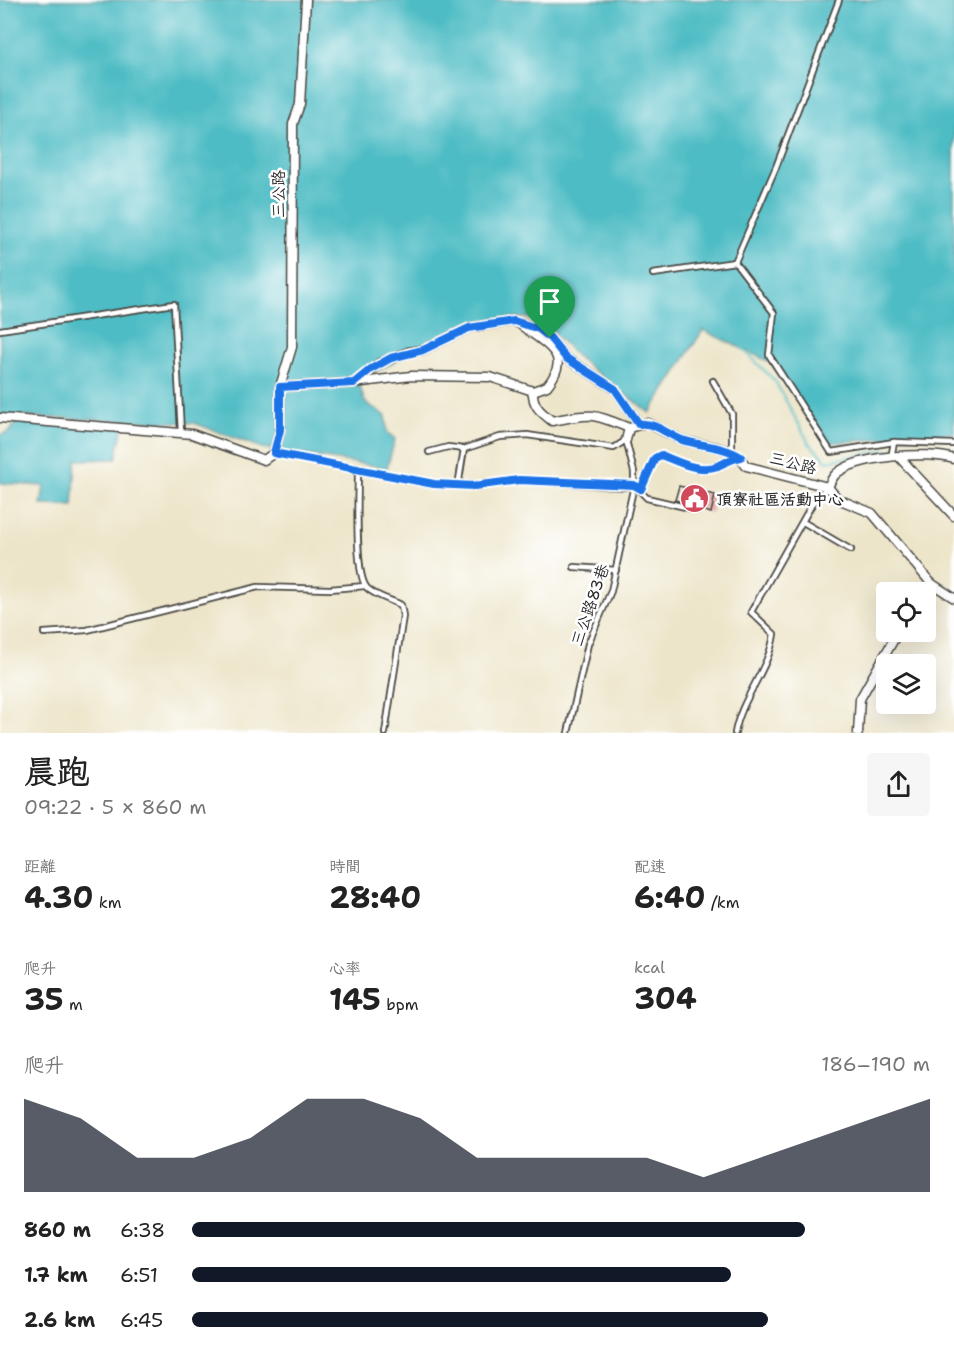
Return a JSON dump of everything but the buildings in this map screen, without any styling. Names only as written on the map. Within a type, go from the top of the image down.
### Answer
[{"type":"street","name":"三公路","points":[[274,453],[280,430],[280,387],[292,347],[293,124],[300,104],[306,0]]},
{"type":"street","points":[[280,387],[354,383],[402,376],[489,377],[533,391],[550,383],[559,358],[551,347],[521,323],[514,321],[469,328],[423,350],[391,358],[371,369],[354,383]]},
{"type":"street","points":[[514,321],[539,329],[550,338],[566,358],[615,389],[639,424],[629,428],[609,418],[580,414],[552,421],[538,410],[532,399],[533,391]]},
{"type":"street","points":[[0,418],[181,432],[208,438],[264,460],[274,453]]},
{"type":"street","name":"三公路","points":[[639,424],[647,423],[681,440],[732,452],[741,457],[746,466],[828,487],[838,499],[872,513],[930,582]]},
{"type":"street","points":[[626,440],[629,428]]},
{"type":"street","points":[[828,487],[836,474],[854,464],[932,454],[954,459]]},
{"type":"street","points":[[896,458],[954,516]]},
{"type":"street","name":"三公路","points":[[936,586],[954,598]]},
{"type":"street","points":[[858,733],[860,699],[892,642]]},
{"type":"lane","points":[[735,262],[776,167],[839,0]]},
{"type":"lane","points":[[652,274],[735,262]]},
{"type":"lane","points":[[735,262],[774,313],[769,355],[831,452],[894,442],[954,444]]},
{"type":"lane","points":[[0,330],[174,304],[181,432]]},
{"type":"lane","points":[[713,381],[732,414],[732,452]]},
{"type":"lane","points":[[429,452],[448,447],[464,449],[500,437],[527,435],[614,448],[626,440]]},
{"type":"lane","name":"三公路83巷","points":[[568,733],[588,644],[611,591],[634,485],[634,472],[626,440]]},
{"type":"lane","points":[[894,442],[896,458]]},
{"type":"lane","points":[[458,486],[464,449]]},
{"type":"lane","points":[[274,453],[358,471],[458,486],[519,480],[634,485],[641,489],[647,498],[698,510]]},
{"type":"lane","points":[[641,489],[655,458],[661,455],[698,469],[717,466],[728,459],[741,457]]},
{"type":"lane","points":[[358,471],[358,539],[365,586]]},
{"type":"lane","points":[[735,733],[739,715],[757,681],[774,634],[751,612],[815,499],[828,487]]},
{"type":"lane","points":[[803,522],[851,550]]},
{"type":"lane","points":[[574,567],[616,570]]},
{"type":"lane","points":[[44,633],[87,630],[258,587],[330,589],[365,586],[401,605],[403,616],[385,733]]},
{"type":"water","points":[[0,0],[954,0],[954,433],[830,443],[770,362],[703,330],[650,413],[583,362],[542,323],[518,318],[495,320],[446,336],[358,381],[365,402],[386,416],[387,432],[395,439],[387,468],[262,448],[194,423],[0,416]]},
{"type":"water","points":[[18,421],[123,426],[116,459],[76,460],[73,506],[41,505],[44,486],[0,483],[0,435],[9,432]]},
{"type":"waterway","points":[[741,347],[775,381],[809,443],[827,461],[885,450],[954,450]]},
{"type":"place","name":"頂寮社區活動中心","points":[[695,499]]},
{"type":"route","points":[[514,321],[539,329],[550,338],[566,358],[576,366],[615,389],[639,424],[647,423],[681,440],[732,452],[741,457],[728,459],[717,466],[698,469],[661,455],[655,458],[641,489],[634,485],[623,487],[519,480],[474,486],[434,484],[274,453],[280,430],[280,387],[354,383],[380,363],[408,352],[423,350],[469,328],[483,324],[514,321]]}]
